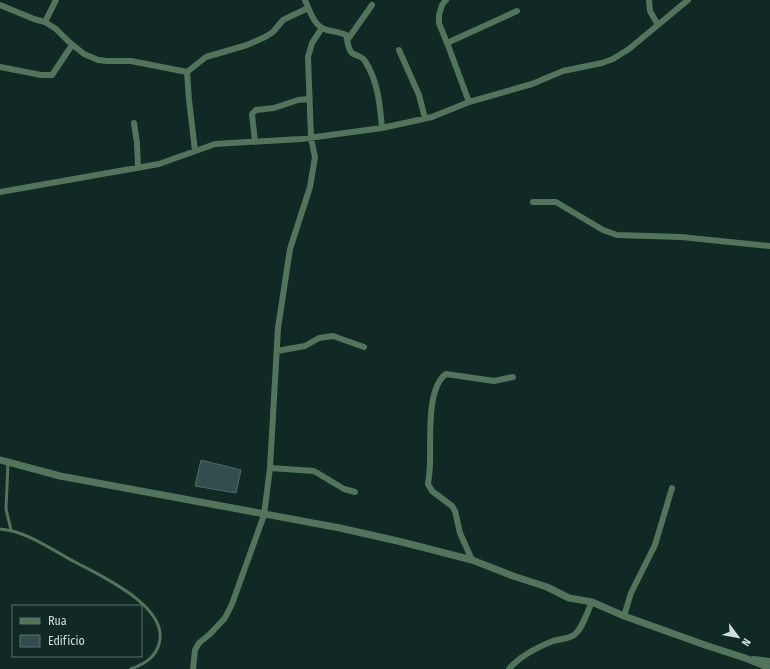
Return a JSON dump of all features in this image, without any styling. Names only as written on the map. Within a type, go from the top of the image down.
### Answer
[{"type":"street","points":[[45,22],[56,0]]},
{"type":"street","points":[[305,0],[315,21],[322,28],[346,35],[348,39],[348,48],[351,52],[364,59],[372,72],[379,97],[382,128]]},
{"type":"street","points":[[446,0],[442,5],[438,23],[469,102]]},
{"type":"street","points":[[649,0],[650,11],[658,25]]},
{"type":"street","points":[[0,192],[159,164],[215,144],[311,138],[382,128],[425,118],[469,102],[532,84],[563,71],[602,63],[630,49],[688,0]]},
{"type":"street","points":[[0,5],[45,22],[56,29],[72,45],[84,54],[98,60],[107,62],[131,61],[187,72],[206,57],[265,37],[273,32],[283,20],[308,8]]},
{"type":"street","points":[[348,39],[372,5]]},
{"type":"street","points":[[447,43],[517,11]]},
{"type":"street","points":[[193,669],[195,650],[199,643],[225,618],[232,604],[264,515],[270,468],[278,328],[290,249],[310,186],[315,157],[311,138],[308,56],[312,42],[322,28]]},
{"type":"street","points":[[0,67],[41,75],[52,75],[72,45]]},
{"type":"street","points":[[399,50],[419,95],[425,118]]},
{"type":"street","points":[[187,72],[195,151]]},
{"type":"street","points":[[254,142],[252,114],[256,110],[274,108],[298,100],[309,99]]},
{"type":"street","points":[[134,123],[137,143],[138,168]]},
{"type":"street","points":[[533,202],[556,202],[603,230],[617,235],[681,237],[770,246]]},
{"type":"street","points":[[277,351],[305,346],[319,338],[332,336],[364,347]]},
{"type":"street","points":[[472,560],[460,533],[455,511],[452,506],[432,491],[428,484],[430,412],[437,389],[446,374],[494,381],[514,377]]},
{"type":"street","points":[[0,460],[60,476],[340,528],[472,560],[547,588],[568,598],[592,602],[624,616],[770,668]]},
{"type":"street","points":[[270,468],[314,471],[344,489],[355,492]]},
{"type":"street","points":[[624,616],[631,593],[655,545],[672,488]]},
{"type":"street","points":[[509,669],[513,664],[533,651],[574,634],[579,628],[592,602]]},
{"type":"street","points":[[745,658],[770,661]]},
{"type":"lane","points":[[8,462],[6,509],[11,530]]},
{"type":"lane","points":[[0,529],[11,530],[45,546],[117,585],[144,604],[152,614],[160,632],[161,639],[154,655],[146,663],[131,669]]},
{"type":"building","points":[[201,460],[241,470],[236,493],[195,486]]}]
